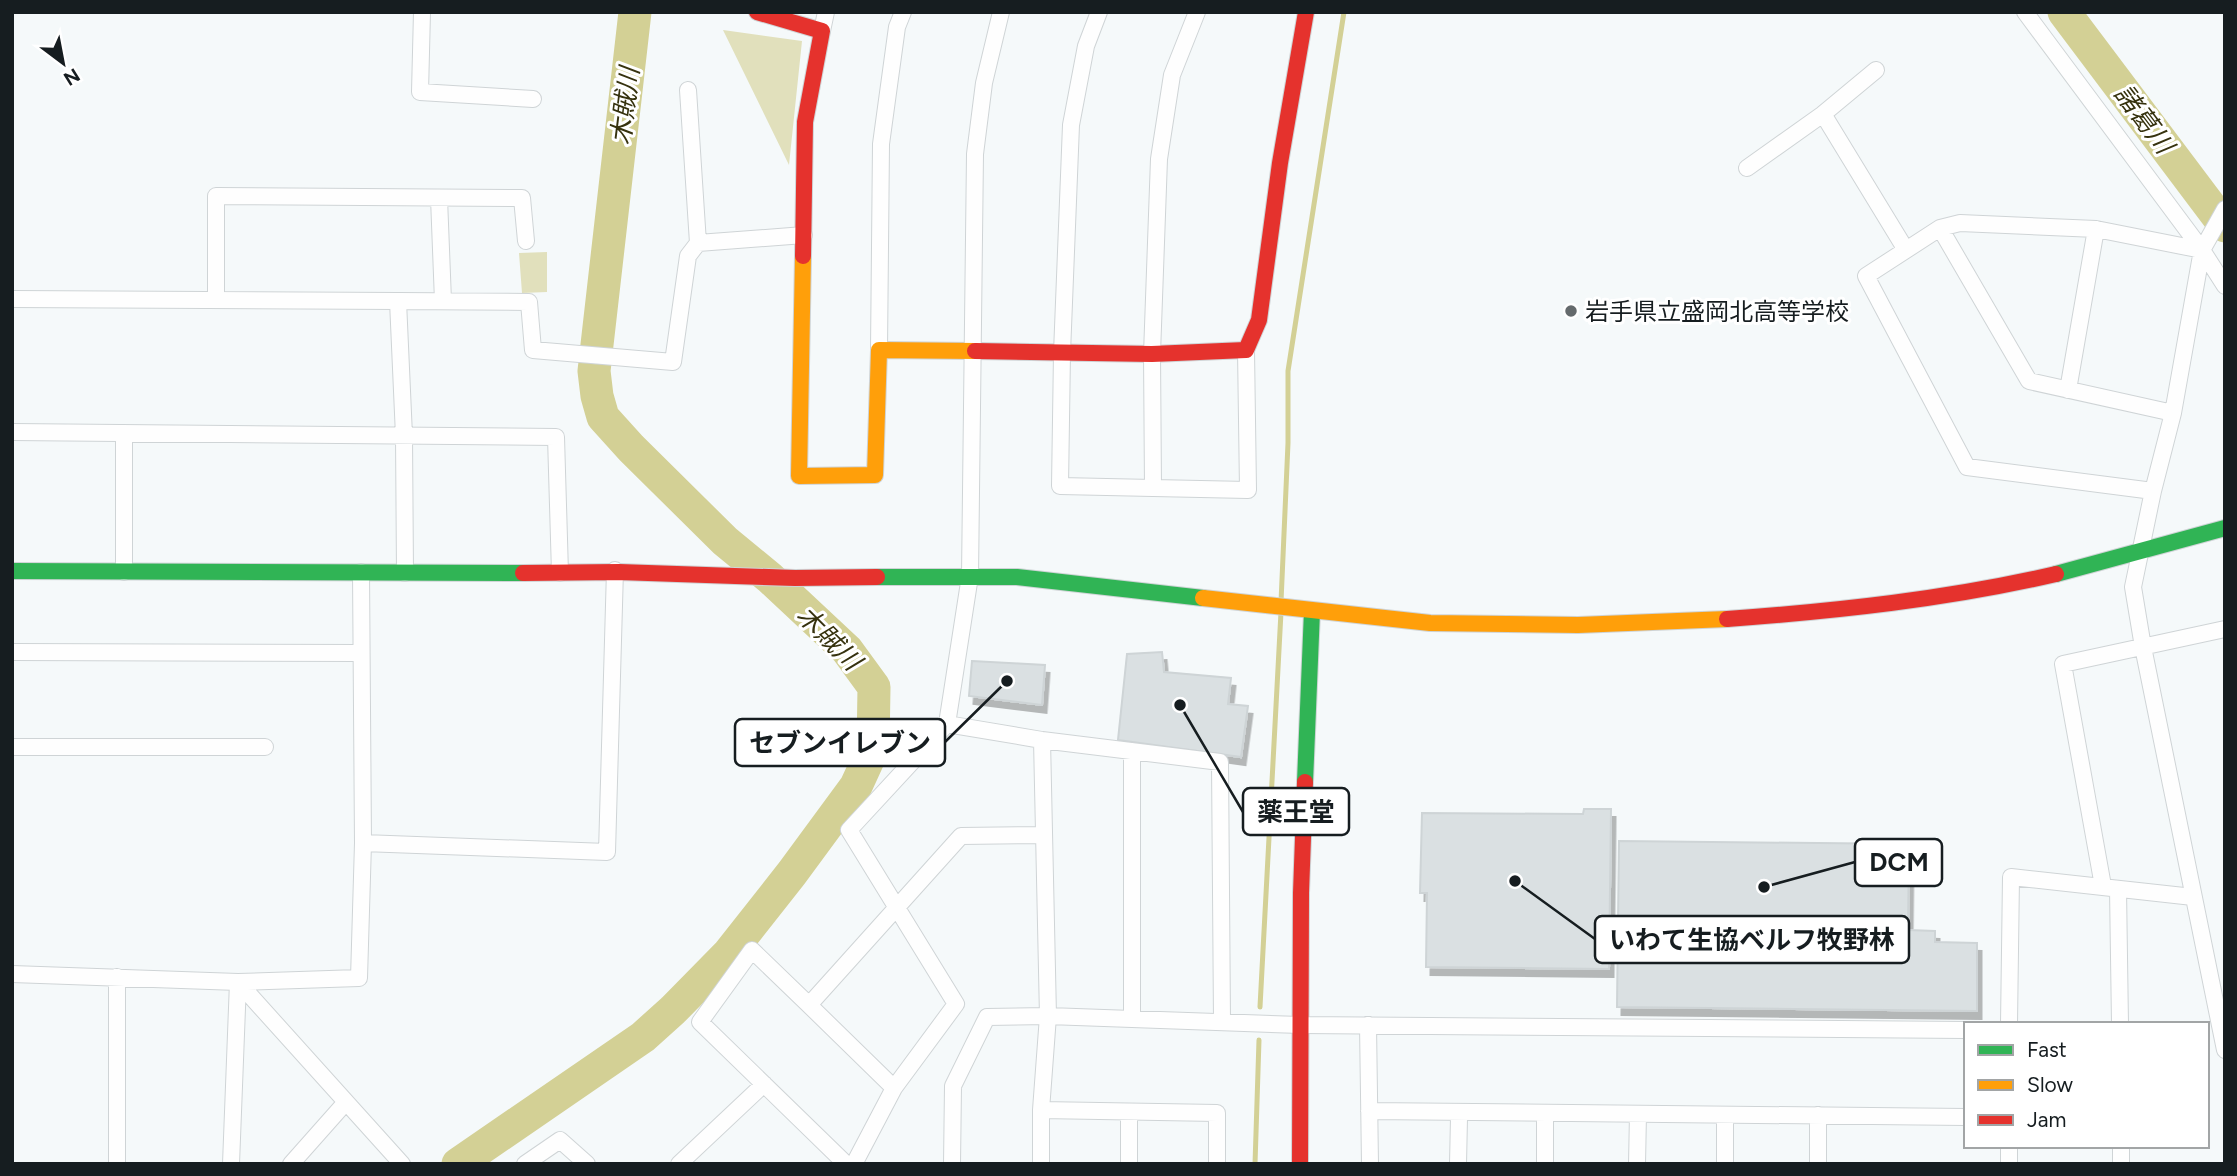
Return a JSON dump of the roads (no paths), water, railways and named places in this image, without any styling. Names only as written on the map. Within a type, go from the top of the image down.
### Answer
[{"type":"street","points":[[422,12],[420,92],[533,99]]},
{"type":"street","points":[[757,12],[822,31]]},
{"type":"street","points":[[826,12],[804,122],[799,476],[875,475],[881,144],[897,27],[903,12]]},
{"type":"street","points":[[854,1164],[894,1088],[956,1004],[849,830],[947,724],[970,576],[975,154],[984,83],[1001,12]]},
{"type":"street","points":[[1099,12],[1086,46],[1071,125],[1060,486],[1248,490],[1247,351],[1259,320],[1280,163],[1306,12]]},
{"type":"street","points":[[1153,488],[1152,354],[1159,159],[1172,75],[1197,12]]},
{"type":"street","points":[[2025,12],[2205,244],[2225,286]]},
{"type":"street","points":[[1747,168],[1824,114],[1876,70]]},
{"type":"street","points":[[12,299],[529,302],[533,350],[673,362],[688,256],[698,243],[688,90]]},
{"type":"street","points":[[1824,114],[1906,250]]},
{"type":"street","points":[[216,300],[216,196],[522,198],[526,241]]},
{"type":"street","points":[[439,198],[443,301]]},
{"type":"street","points":[[2225,209],[2205,244],[2173,413],[2133,587],[2225,1050]]},
{"type":"street","points":[[2153,492],[1967,467],[1866,275],[1940,228],[1960,223],[2095,229],[2205,244]]},
{"type":"street","points":[[1940,228],[2029,381],[2173,413]]},
{"type":"street","points":[[2068,390],[2095,229]]},
{"type":"street","points":[[698,243],[804,235]]},
{"type":"street","points":[[398,301],[404,436],[405,573]]},
{"type":"street","points":[[879,350],[1062,354],[1247,351]]},
{"type":"street","points":[[12,432],[556,438],[559,573]]},
{"type":"street","points":[[124,433],[124,572]]},
{"type":"street","points":[[12,571],[559,573],[615,570],[770,578],[970,576],[1046,579],[1438,624],[1623,624],[1840,611],[1990,588],[2140,553],[2225,528]]},
{"type":"street","points":[[363,843],[607,852],[615,570]]},
{"type":"street","points":[[12,974],[238,982],[359,978],[363,843],[361,572]]},
{"type":"street","points":[[1300,1164],[1303,816],[1312,611]]},
{"type":"street","points":[[2120,1022],[2111,888],[2063,664],[2225,629]]},
{"type":"street","points":[[12,652],[362,653]]},
{"type":"street","points":[[947,724],[1042,740],[1220,762],[1222,1022]]},
{"type":"street","points":[[1041,1164],[1041,1110],[1048,1016],[1042,740]]},
{"type":"street","points":[[12,747],[265,747]]},
{"type":"street","points":[[1132,751],[1132,1019]]},
{"type":"street","points":[[809,1005],[961,836],[1044,835]]},
{"type":"street","points":[[2009,1022],[2011,877],[2193,898]]},
{"type":"street","points":[[846,1164],[700,1022],[752,950],[894,1088]]},
{"type":"street","points":[[117,977],[117,1164]]},
{"type":"street","points":[[238,982],[402,1164]]},
{"type":"street","points":[[231,1164],[238,982]]},
{"type":"street","points":[[952,1164],[953,1086],[987,1017],[1048,1016],[1300,1025],[1964,1030]]},
{"type":"street","points":[[1368,1025],[1370,1164]]},
{"type":"street","points":[[679,1164],[764,1084]]},
{"type":"street","points":[[291,1164],[346,1102]]},
{"type":"street","points":[[1041,1110],[1217,1113],[1217,1164]]},
{"type":"street","points":[[1369,1111],[1964,1117]]},
{"type":"street","points":[[1129,1112],[1129,1164]]},
{"type":"street","points":[[1545,1113],[1545,1164]]},
{"type":"street","points":[[1637,1164],[1638,1114]]},
{"type":"street","points":[[1725,1115],[1725,1164]]},
{"type":"street","points":[[1818,1115],[1818,1164]]},
{"type":"street","points":[[1458,1164],[1459,1118]]},
{"type":"street","points":[[525,1164],[560,1140],[587,1164]]},
{"type":"waterway","name":"木賊川","points":[[458,1164],[643,1037],[673,1010],[729,953],[792,873],[856,786],[873,749],[874,687],[847,650],[770,578],[725,541],[603,417],[594,371],[635,12]]},
{"type":"waterway","points":[[1281,602],[1288,443],[1288,371],[1344,12]]},
{"type":"waterway","name":"諸葛川","points":[[2064,12],[2225,226]]},
{"type":"waterway","points":[[1260,1007],[1281,612]]},
{"type":"waterway","points":[[1255,1164],[1259,1040]]},
{"type":"place","name":"岩手県立盛岡北高等学校","points":[[1571,311]]},
{"type":"place","name":"セブンイレブン","points":[[1007,681]]},
{"type":"place","name":"薬王堂","points":[[1180,705]]},
{"type":"place","name":"いわて生協ベルフ牧野林","points":[[1515,881]]},
{"type":"place","name":"DCM","points":[[1764,887]]}]
